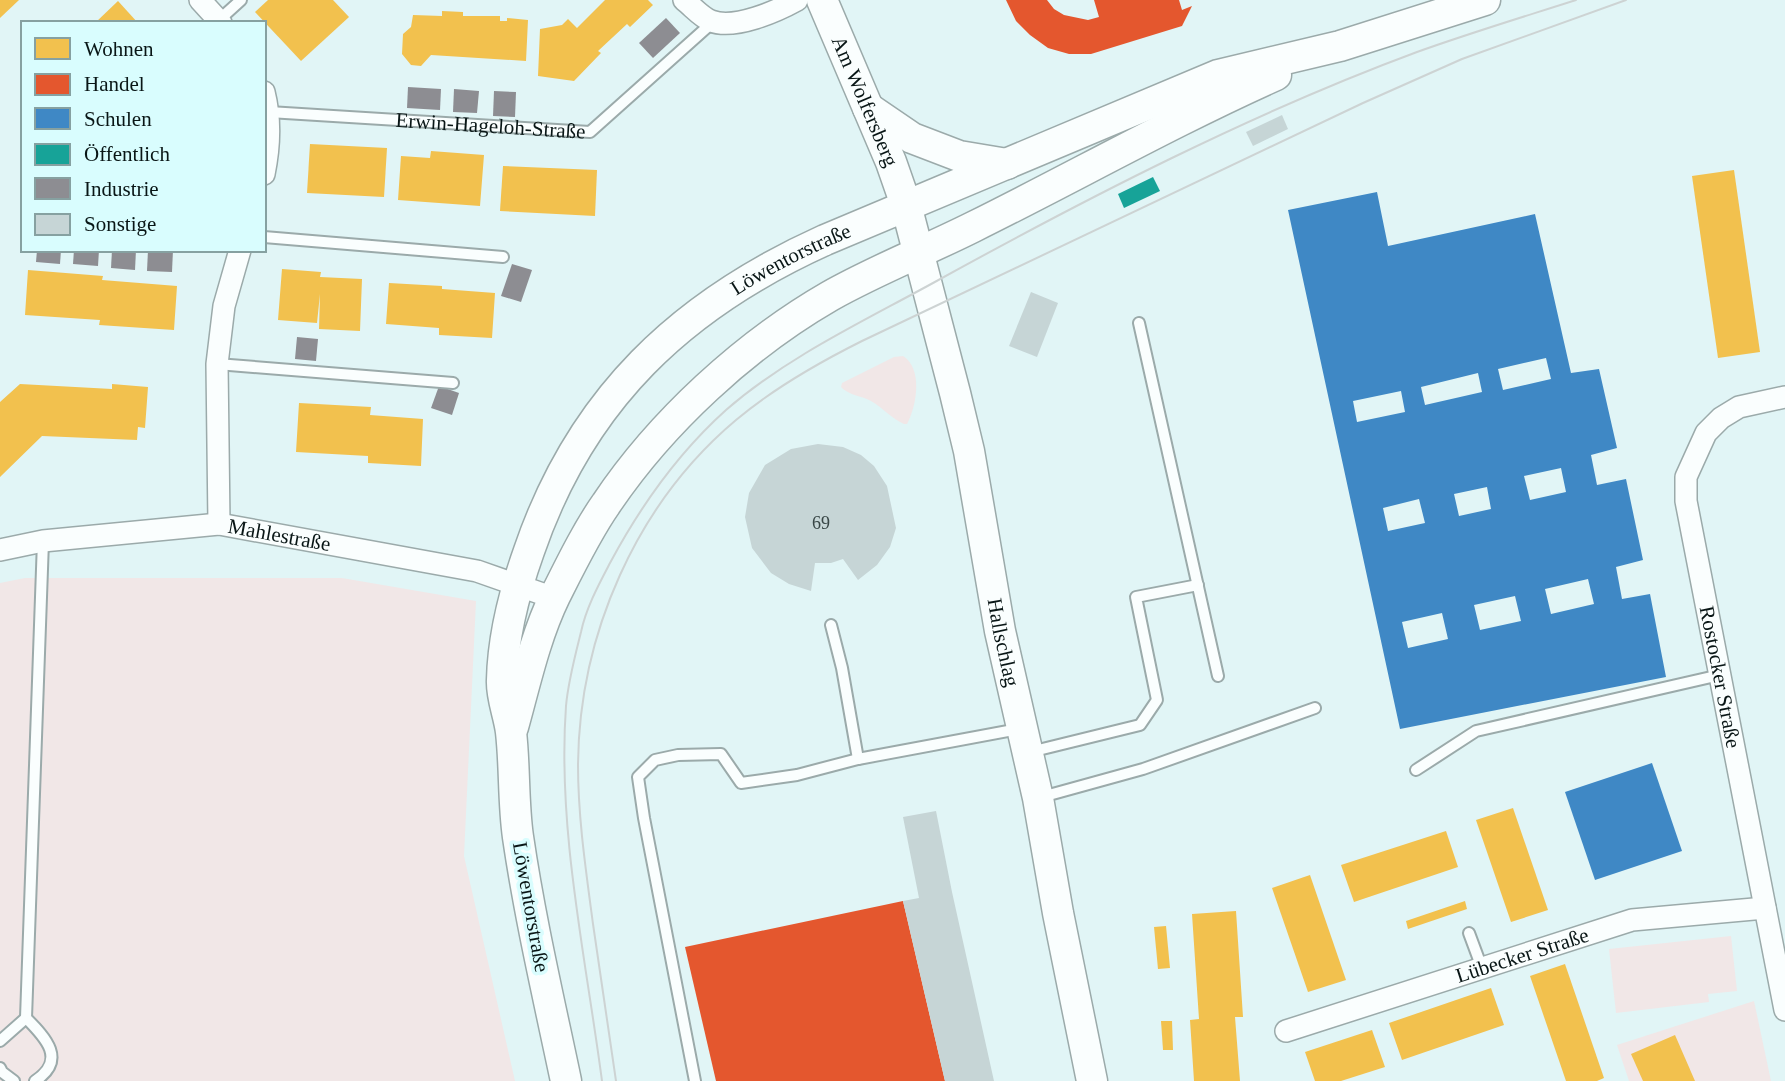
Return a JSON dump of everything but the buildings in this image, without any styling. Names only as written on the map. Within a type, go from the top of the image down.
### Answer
[{"type":"main road","name":"Am Wolfersberg","points":[[822,0],[891,162],[906,205]]},
{"type":"main road","name":"Löwentorstraße","points":[[566,1081],[527,894],[518,834],[511,732],[501,683],[506,637],[517,583],[540,518],[571,455],[620,387],[666,339],[716,299],[779,260],[1218,75],[1340,46],[1485,0]]},
{"type":"main road","name":"Löwentorstraße","points":[[511,732],[554,598],[606,504],[676,416],[756,345],[804,312],[876,271],[973,227],[1224,98],[1340,46]]},
{"type":"main road","points":[[868,108],[912,138],[958,156],[1007,164]]},
{"type":"main road","name":"Hallschlag","points":[[906,205],[969,451],[1000,631],[1038,798],[1092,1081]]},
{"type":"street","points":[[200,0],[219,21]]},
{"type":"street","points":[[684,0],[713,22],[752,18],[773,12],[797,0]]},
{"type":"street","name":"Erwin-Hageloh-Straße","points":[[266,164],[270,143],[267,102]]},
{"type":"street","points":[[219,524],[217,364],[224,306],[239,252]]},
{"type":"street","name":"Rostocker Straße","points":[[1785,397],[1739,407],[1721,418],[1706,433],[1686,477],[1686,501],[1785,1010]]},
{"type":"street","name":"Mahlestraße","points":[[0,550],[43,541],[219,524],[477,571],[554,598]]},
{"type":"street","name":"Lübecker Straße","points":[[1286,1031],[1632,920],[1765,908]]},
{"type":"lane","points":[[221,21],[241,0]]},
{"type":"lane","name":"Erwin-Hageloh-Straße","points":[[267,102],[590,132],[713,22]]},
{"type":"lane","points":[[266,237],[503,257]]},
{"type":"lane","points":[[1139,323],[1218,676]]},
{"type":"lane","points":[[217,364],[453,383]]},
{"type":"lane","points":[[0,1041],[26,1018],[43,541]]},
{"type":"lane","points":[[695,1081],[638,777],[655,760],[678,755],[721,754],[741,783],[797,775],[859,759],[1140,725],[1157,699],[1136,597],[1198,585]]},
{"type":"lane","points":[[831,625],[859,759]]},
{"type":"lane","points":[[1416,770],[1476,731],[1720,675]]},
{"type":"lane","points":[[1038,798],[1143,769],[1315,708]]},
{"type":"lane","points":[[1469,933],[1482,968]]},
{"type":"lane","points":[[26,1018],[42,1034],[51,1049],[51,1061],[46,1073],[35,1081]]},
{"type":"lane","points":[[0,1068],[14,1081]]},
{"type":"shaded area","points":[[903,356],[909,362],[916,378],[915,398],[907,424],[895,419],[871,401],[841,387],[842,383],[894,357]]},
{"type":"shaded area","points":[[25,578],[342,578],[476,601],[464,856],[515,1081],[0,1081],[0,583]]},
{"type":"shaded area","points":[[1731,936],[1737,991],[1708,994],[1709,1002],[1616,1013],[1609,949]]},
{"type":"shaded area","points":[[1754,1001],[1771,1081],[1629,1081],[1617,1045]]},
{"type":"tram line","points":[[602,1081],[569,847],[564,752],[567,697],[583,623],[597,588],[647,501],[692,444],[749,391],[800,357],[991,251],[1171,158],[1355,76],[1437,45],[1576,0]]},
{"type":"tram line","points":[[616,1081],[581,825],[578,785],[581,716],[589,668],[602,621],[620,575],[642,532],[669,491],[701,454],[736,420],[766,397],[813,367],[862,341],[1363,103],[1462,59],[1626,0]]}]
